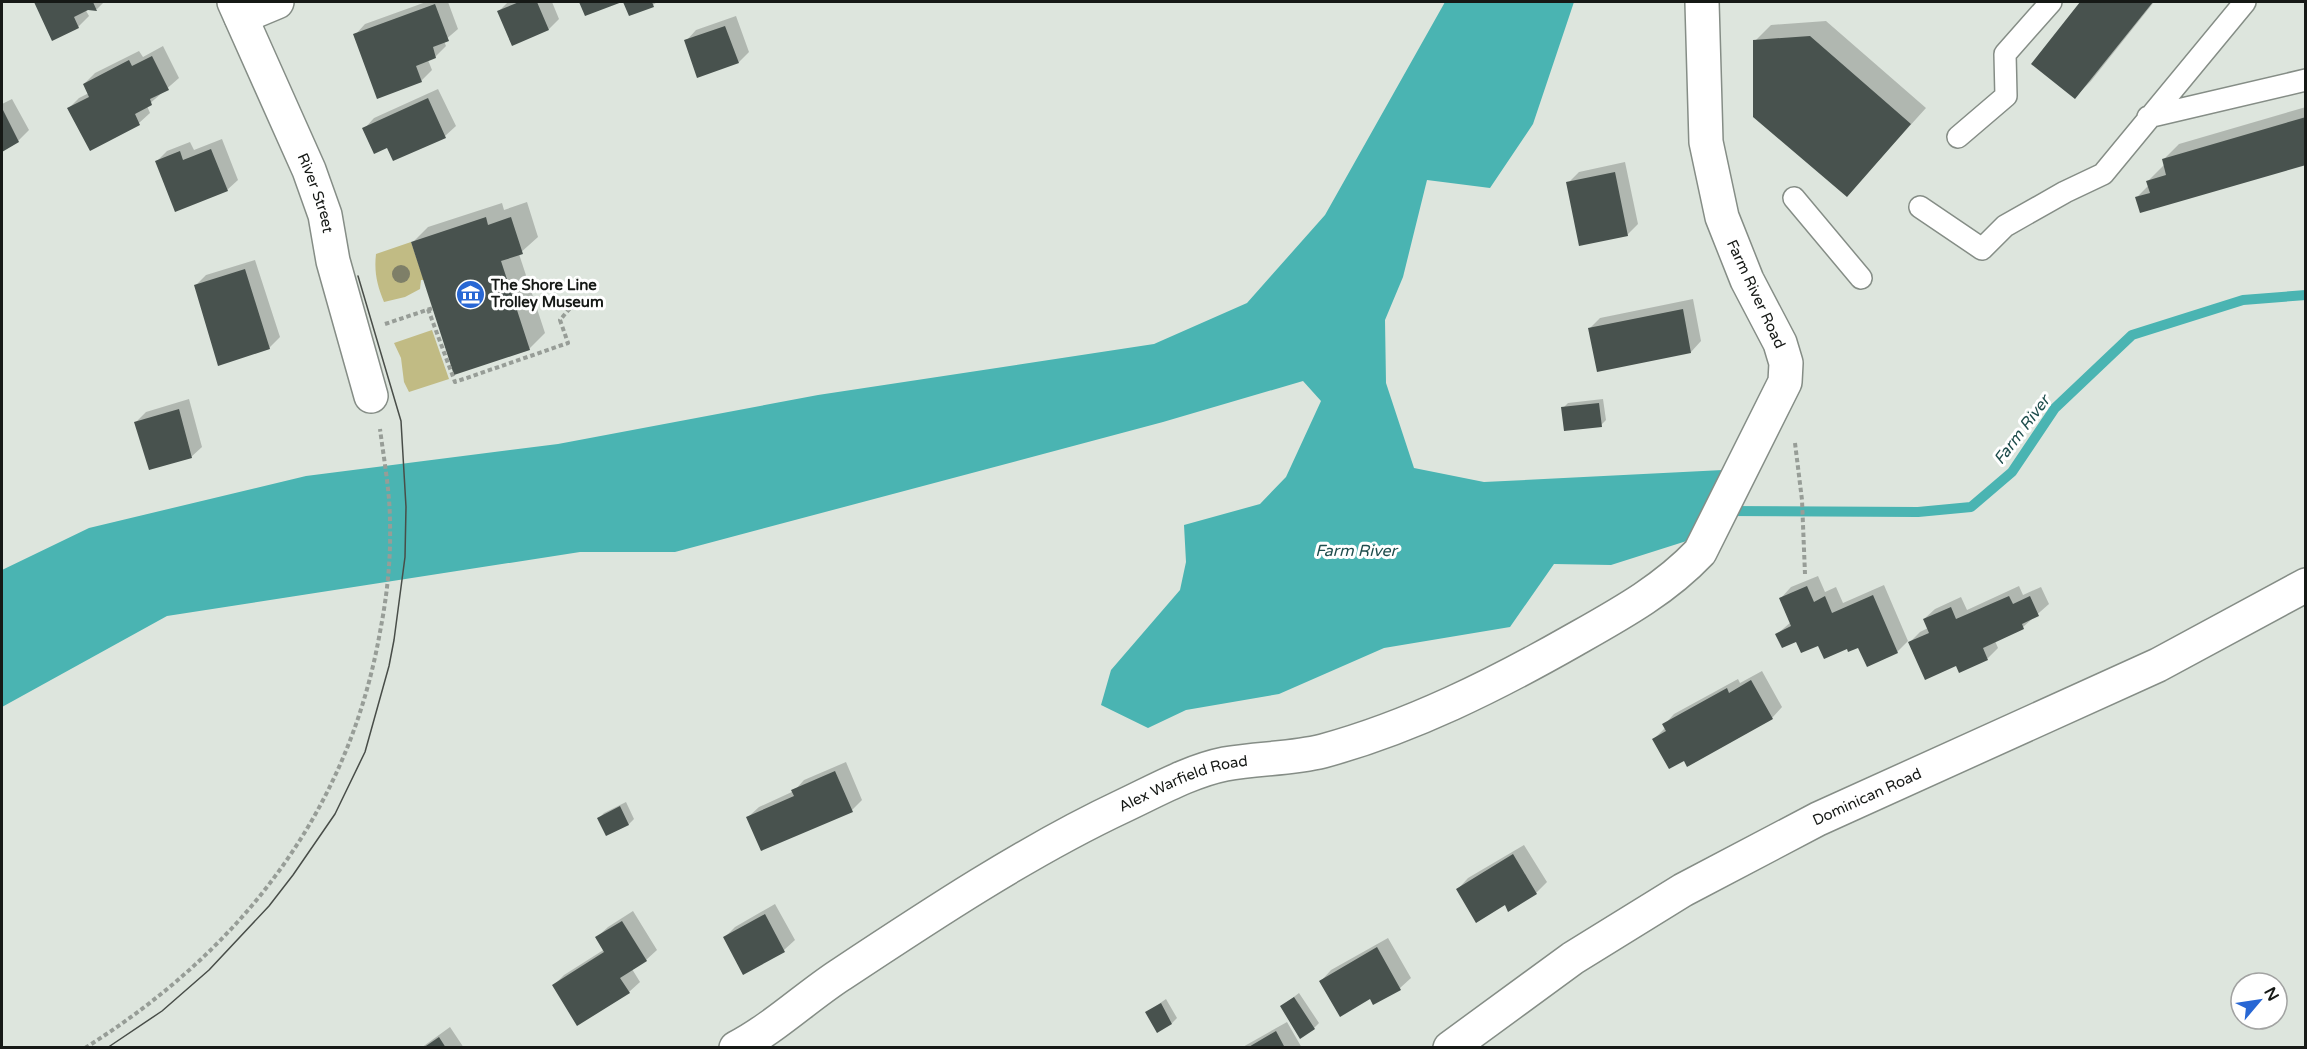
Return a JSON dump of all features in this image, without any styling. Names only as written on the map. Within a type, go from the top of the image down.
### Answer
[{"type":"street","points":[[238,9],[277,2]]},
{"type":"street","name":"Farm River Road","points":[[1661,588],[1700,552],[1785,382],[1786,363],[1780,343],[1747,280],[1722,217],[1706,142],[1702,2]]},
{"type":"street","name":"River Street","points":[[238,9],[309,170],[325,215],[333,261],[370,396]]},
{"type":"street","name":"Dominican Road","points":[[1450,1047],[1573,958],[1683,890],[1818,819],[2158,665],[2306,585]]},
{"type":"street","name":"Alex Warfield Road","points":[[736,1047],[784,1017],[837,977],[1024,858],[1120,807],[1184,778],[1221,765],[1322,751],[1427,714],[1554,651],[1661,588]]},
{"type":"lane","points":[[1958,137],[2006,96],[2005,54],[2050,2]]},
{"type":"lane","points":[[1920,207],[1982,249],[2005,226],[2065,192],[2103,174],[2245,2]]},
{"type":"lane","points":[[2148,117],[2306,81]]},
{"type":"lane","points":[[1794,198],[1861,278]]},
{"type":"path","points":[[378,327],[430,308],[456,382],[568,343],[560,320],[571,308]]},
{"type":"path","points":[[85,1047],[126,1021],[201,961],[240,921],[272,882],[325,798],[342,763],[363,708],[376,654],[387,591],[390,524],[381,436]]},
{"type":"path","points":[[1802,500],[1805,574]]},
{"type":"shaded area","points":[[411,242],[424,280],[421,280],[420,289],[405,297],[384,302],[375,267],[376,254]]},
{"type":"shaded area","points":[[432,330],[449,379],[409,392],[404,382],[401,358],[394,343]]},
{"type":"water","name":"Farm River","points":[[1445,2],[1574,2],[1533,124],[1490,188],[1427,180],[1403,277],[1385,320],[1386,383],[1414,468],[1484,482],[1723,470],[1696,538],[1611,565],[1554,564],[1510,627],[1384,648],[1279,694],[1186,710],[1148,728],[1101,705],[1111,670],[1180,590],[1186,562],[1184,525],[1260,504],[1286,477],[1321,401],[1303,381],[1163,422],[675,552],[580,552],[167,616],[2,707],[2,570],[89,528],[306,476],[558,444],[818,395],[1154,344],[1247,303],[1325,215]]},
{"type":"building","points":[[34,2],[93,2],[97,11],[88,10],[74,17],[79,28],[52,41]]},
{"type":"building","points":[[519,2],[537,2],[549,30],[512,46],[497,11]]},
{"type":"building","points":[[579,2],[622,2],[585,16]]},
{"type":"building","points":[[623,2],[652,2],[654,7],[629,16]]},
{"type":"building","points":[[2080,2],[2153,2],[2075,99],[2031,64]]},
{"type":"building","points":[[435,4],[449,41],[433,47],[436,58],[416,66],[422,82],[377,99],[353,34]]},
{"type":"building","points":[[725,26],[739,63],[697,78],[684,40]]},
{"type":"building","points":[[1810,36],[1911,124],[1847,197],[1753,117],[1753,40]]},
{"type":"building","points":[[152,56],[169,90],[150,99],[152,105],[135,114],[140,125],[90,151],[67,108],[89,97],[83,84],[129,60],[132,66]]},
{"type":"building","points":[[428,98],[446,138],[393,161],[387,148],[374,154],[362,128]]},
{"type":"building","points":[[2,108],[19,142],[2,152]]},
{"type":"building","points":[[2306,117],[2306,165],[2140,213],[2135,197],[2150,193],[2146,181],[2166,175],[2162,159]]},
{"type":"building","points":[[211,149],[228,191],[175,212],[155,161],[180,151],[183,160]]},
{"type":"building","points":[[1615,172],[1628,236],[1579,246],[1566,182]]},
{"type":"building","name":"The Shore Line Trolley Museum","points":[[486,217],[488,225],[511,217],[523,254],[501,261],[530,350],[454,375],[411,242]]},
{"type":"building","points":[[245,269],[270,349],[218,366],[194,285]]},
{"type":"building","points":[[1683,309],[1691,353],[1597,372],[1588,328]]},
{"type":"building","points":[[1599,403],[1602,427],[1564,431],[1561,407]]},
{"type":"building","points":[[179,409],[192,458],[149,470],[134,422]]},
{"type":"building","points":[[1807,586],[1814,602],[1825,596],[1832,613],[1873,595],[1898,653],[1867,667],[1858,648],[1848,652],[1847,649],[1824,659],[1818,646],[1801,653],[1796,642],[1782,648],[1775,634],[1791,626],[1779,598]]},
{"type":"building","points":[[2009,596],[2013,604],[2030,596],[2039,616],[2022,624],[2024,629],[1983,648],[1988,660],[1959,673],[1956,666],[1925,680],[1908,642],[1929,633],[1923,619],[1951,607],[1956,619]]},
{"type":"building","points":[[1751,680],[1773,719],[1687,767],[1684,761],[1669,769],[1652,739],[1666,731],[1662,724],[1727,688],[1729,693]]},
{"type":"building","points":[[835,771],[853,812],[761,851],[746,817],[794,796],[791,790]]},
{"type":"building","points":[[620,806],[629,825],[606,836],[597,818]]},
{"type":"building","points":[[1513,854],[1537,894],[1508,912],[1505,905],[1476,923],[1456,889]]},
{"type":"building","points":[[765,914],[785,952],[743,975],[723,937]]},
{"type":"building","points":[[622,921],[647,961],[620,978],[630,993],[577,1026],[552,985],[604,952],[595,937]]},
{"type":"building","points":[[1377,947],[1401,990],[1373,1005],[1370,999],[1340,1017],[1319,981]]},
{"type":"building","points":[[1294,997],[1315,1029],[1300,1039],[1280,1006]]},
{"type":"building","points":[[1161,1003],[1172,1024],[1157,1033],[1145,1012]]},
{"type":"building","points":[[1276,1031],[1285,1048],[1247,1048]]},
{"type":"building","points":[[439,1037],[446,1048],[423,1048]]},
{"type":"waterway","name":"Farm River","points":[[1725,511],[1918,512],[1971,507],[2012,472],[2055,408],[2132,335],[2243,300],[2306,295]]},
{"type":"tram line","points":[[107,1048],[162,1011],[209,970],[269,906],[335,814],[365,752],[394,640],[405,557],[406,507],[401,421],[358,276]]},
{"type":"place","name":"The Shore Line Trolley Museum","points":[[470,294]]}]
